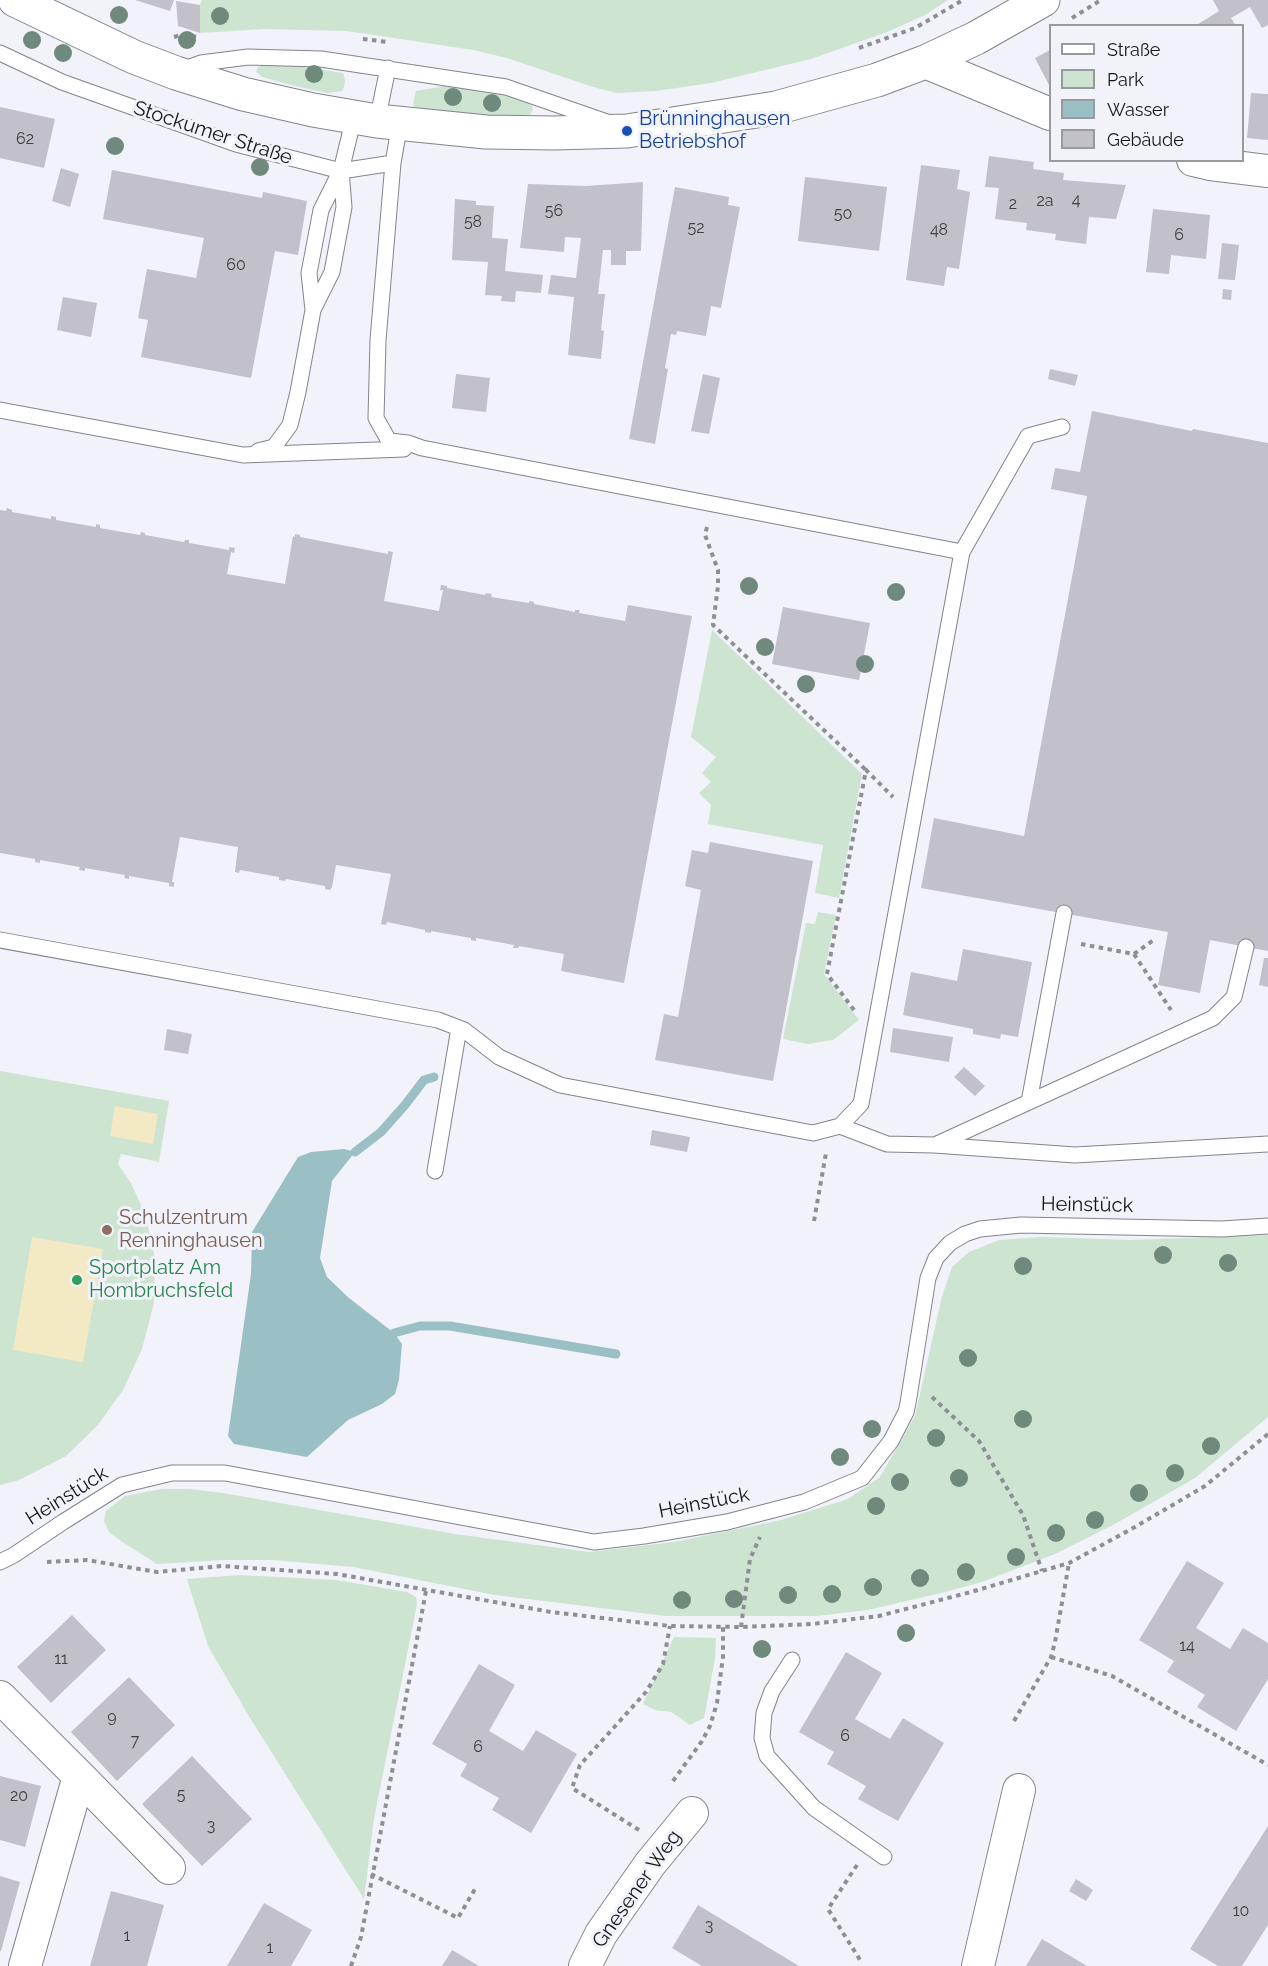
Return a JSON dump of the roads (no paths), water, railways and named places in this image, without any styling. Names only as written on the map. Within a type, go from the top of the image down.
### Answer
[{"type":"main road","points":[[15,0],[134,57],[243,94],[377,120],[486,132],[554,134],[652,128],[776,108],[877,80],[925,62],[976,38],[1054,11]]},
{"type":"street","points":[[925,62],[1049,114]]},
{"type":"street","points":[[1207,162],[1268,171]]},
{"type":"street","points":[[0,1697],[169,1868]]},
{"type":"street","points":[[25,1966],[78,1776]]},
{"type":"street","points":[[978,1966],[1019,1790]]},
{"type":"street","name":"Gnesener Weg","points":[[585,1966],[601,1934],[664,1847],[692,1813]]},
{"type":"lane","name":"Stockumer Straße","points":[[0,53],[62,82],[236,144],[341,171],[393,163]]},
{"type":"lane","points":[[176,72],[201,63],[248,57],[321,59],[506,87],[563,105],[602,121],[652,128]]},
{"type":"lane","points":[[313,310],[309,273],[321,210],[341,171],[377,120],[388,68]]},
{"type":"lane","points":[[377,120],[393,163],[378,340],[376,418],[389,441],[962,552]]},
{"type":"lane","points":[[243,455],[274,447],[290,425],[313,310],[332,272],[344,207],[341,171]]},
{"type":"lane","points":[[0,410],[243,455],[422,448]]},
{"type":"lane","points":[[0,940],[438,1020],[459,1028],[499,1057],[560,1085],[813,1133],[835,1127],[861,1104],[962,552],[1028,436],[1062,427]]},
{"type":"lane","points":[[1029,1102],[1064,913]]},
{"type":"lane","points":[[934,1145],[1213,1018],[1234,997],[1246,947]]},
{"type":"lane","points":[[435,1171],[459,1028]]},
{"type":"lane","points":[[835,1127],[887,1144],[1075,1155],[1268,1144]]},
{"type":"lane","name":"Heinstück","points":[[0,1562],[122,1485],[172,1473],[225,1473],[594,1542],[727,1521],[804,1502],[862,1478],[891,1441],[906,1412],[928,1278],[936,1258],[950,1243],[965,1234],[980,1229],[1022,1225],[1222,1229],[1268,1226]]},
{"type":"lane","points":[[792,1660],[772,1692],[764,1713],[762,1738],[767,1756],[814,1808],[884,1857]]},
{"type":"water","points":[[344,1149],[355,1152],[332,1181],[320,1258],[327,1277],[349,1298],[394,1333],[402,1344],[399,1380],[395,1394],[382,1404],[348,1420],[307,1457],[234,1444],[228,1436],[251,1274],[252,1232],[298,1157],[311,1152]]},
{"type":"waterway","points":[[355,1152],[381,1132],[424,1080],[434,1077]]},
{"type":"waterway","points":[[394,1333],[420,1326],[450,1326],[616,1354]]},
{"type":"place","name":"Brünninghausen Betriebshof","points":[[627,131]]},
{"type":"place","name":"Schulzentrum Renninghausen","points":[[107,1230]]},
{"type":"place","name":"Sportplatz Am Hombruchsfeld","points":[[77,1280]]}]
